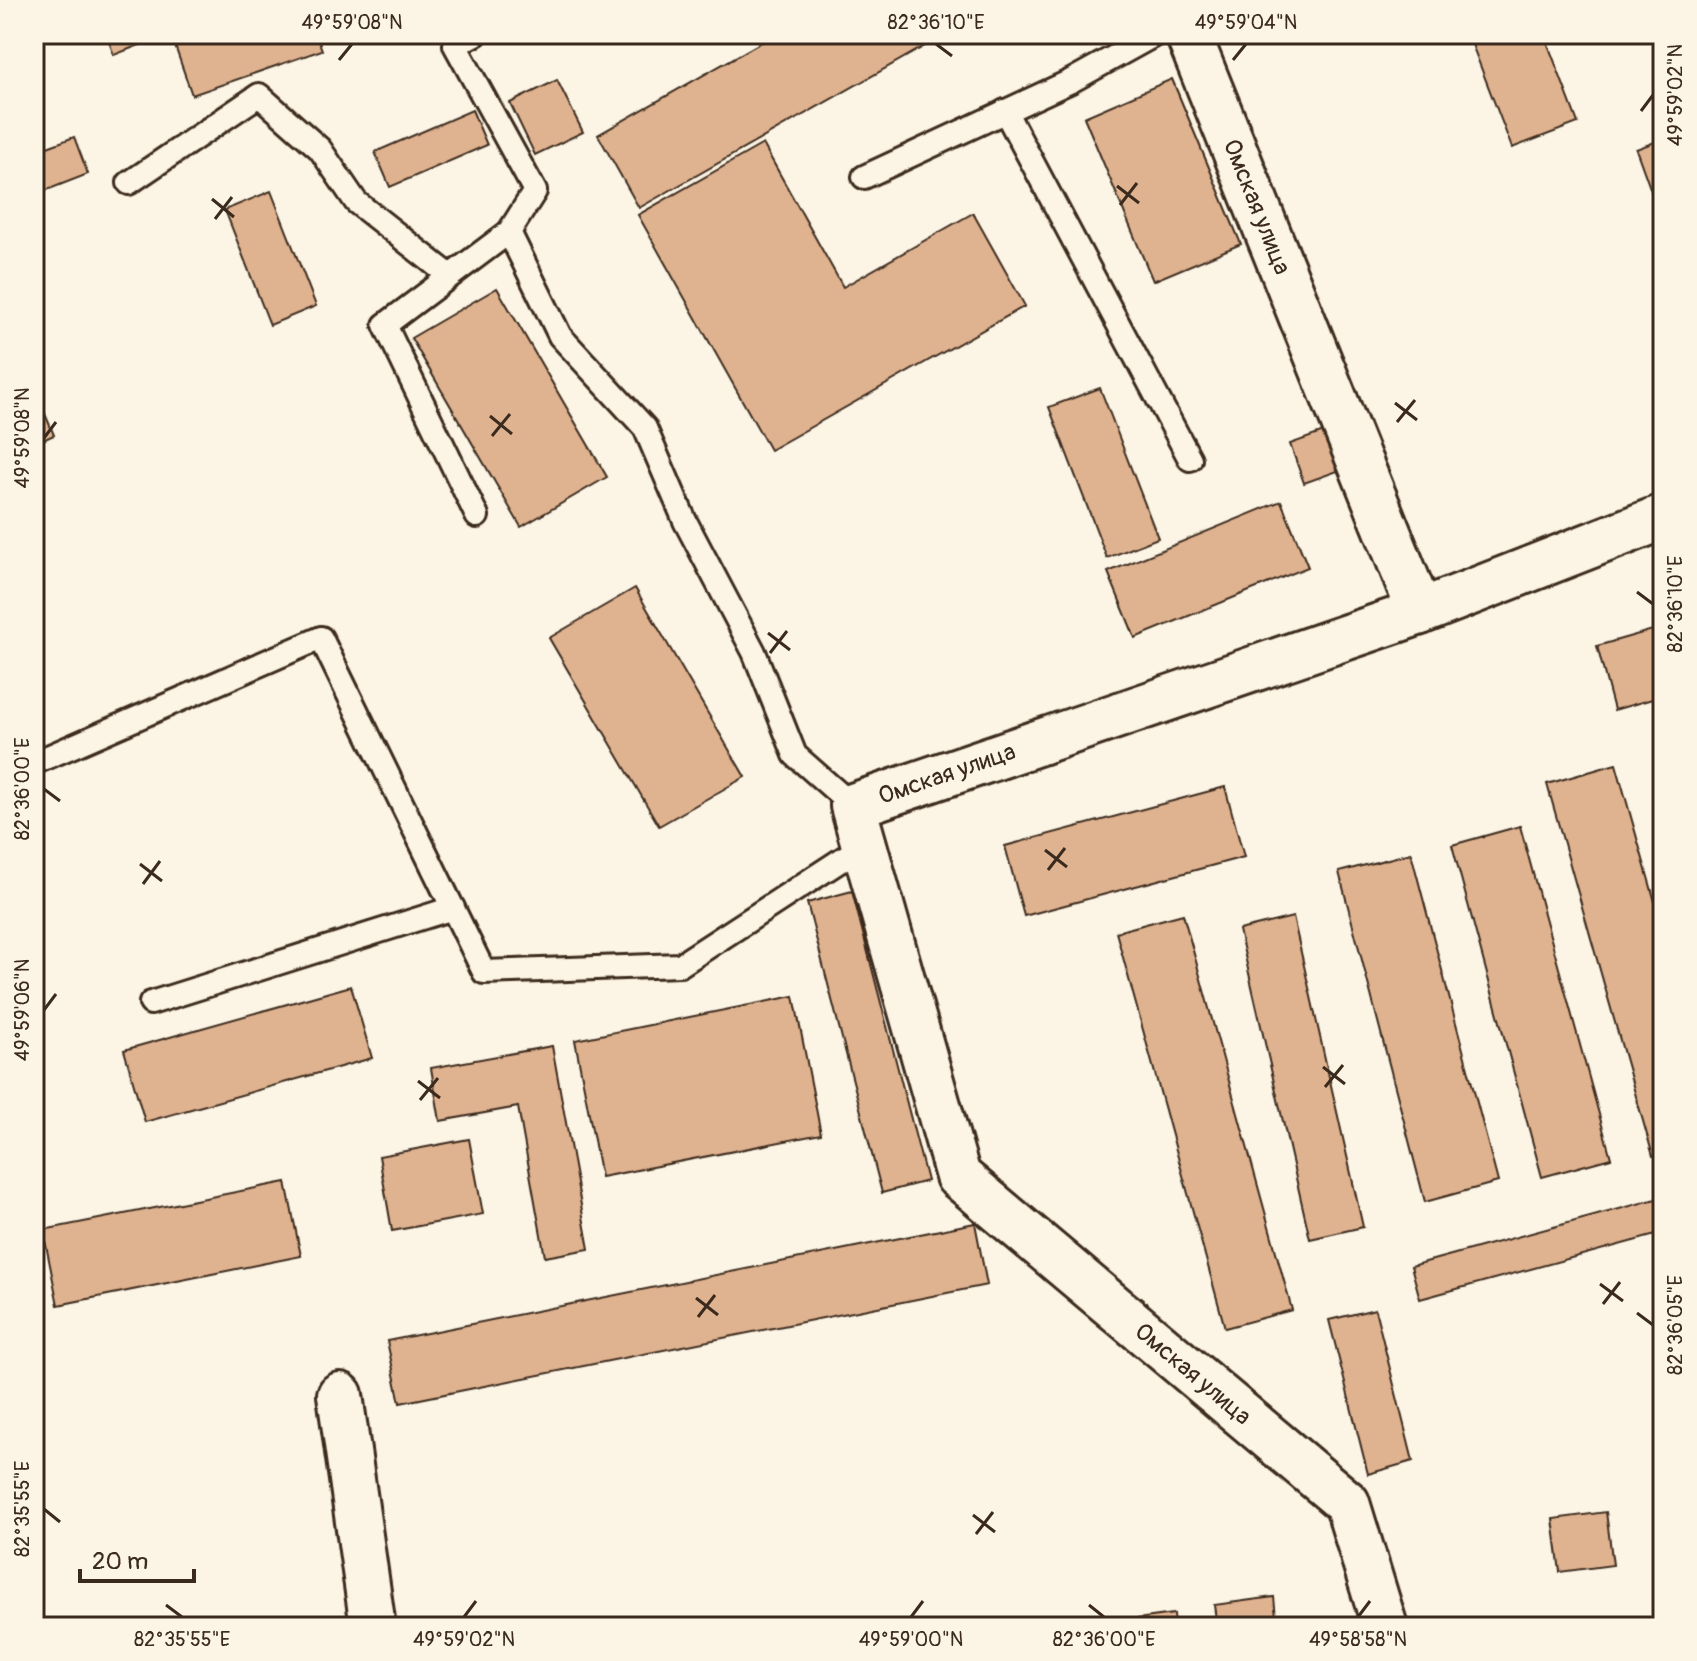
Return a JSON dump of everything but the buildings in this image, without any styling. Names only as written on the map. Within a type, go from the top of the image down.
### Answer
[{"type":"street","name":"Омская улица","points":[[1188,34],[1420,612],[858,826],[958,1176],[1347,1503],[1385,1627]]},
{"type":"street","points":[[1420,612],[1663,517]]},
{"type":"street","points":[[340,1395],[373,1627]]},
{"type":"lane","points":[[476,34],[455,45],[535,191],[509,232],[385,325],[477,516]]},
{"type":"lane","points":[[864,177],[1071,81],[1156,34]]},
{"type":"lane","points":[[129,183],[259,95],[320,149],[356,202],[450,276]]},
{"type":"lane","points":[[1005,111],[1190,459]]},
{"type":"lane","points":[[34,763],[321,638],[484,972],[680,965],[858,826],[795,755],[754,652],[685,521],[645,428],[560,336],[509,232]]},
{"type":"lane","points":[[151,1003],[453,908]]}]
